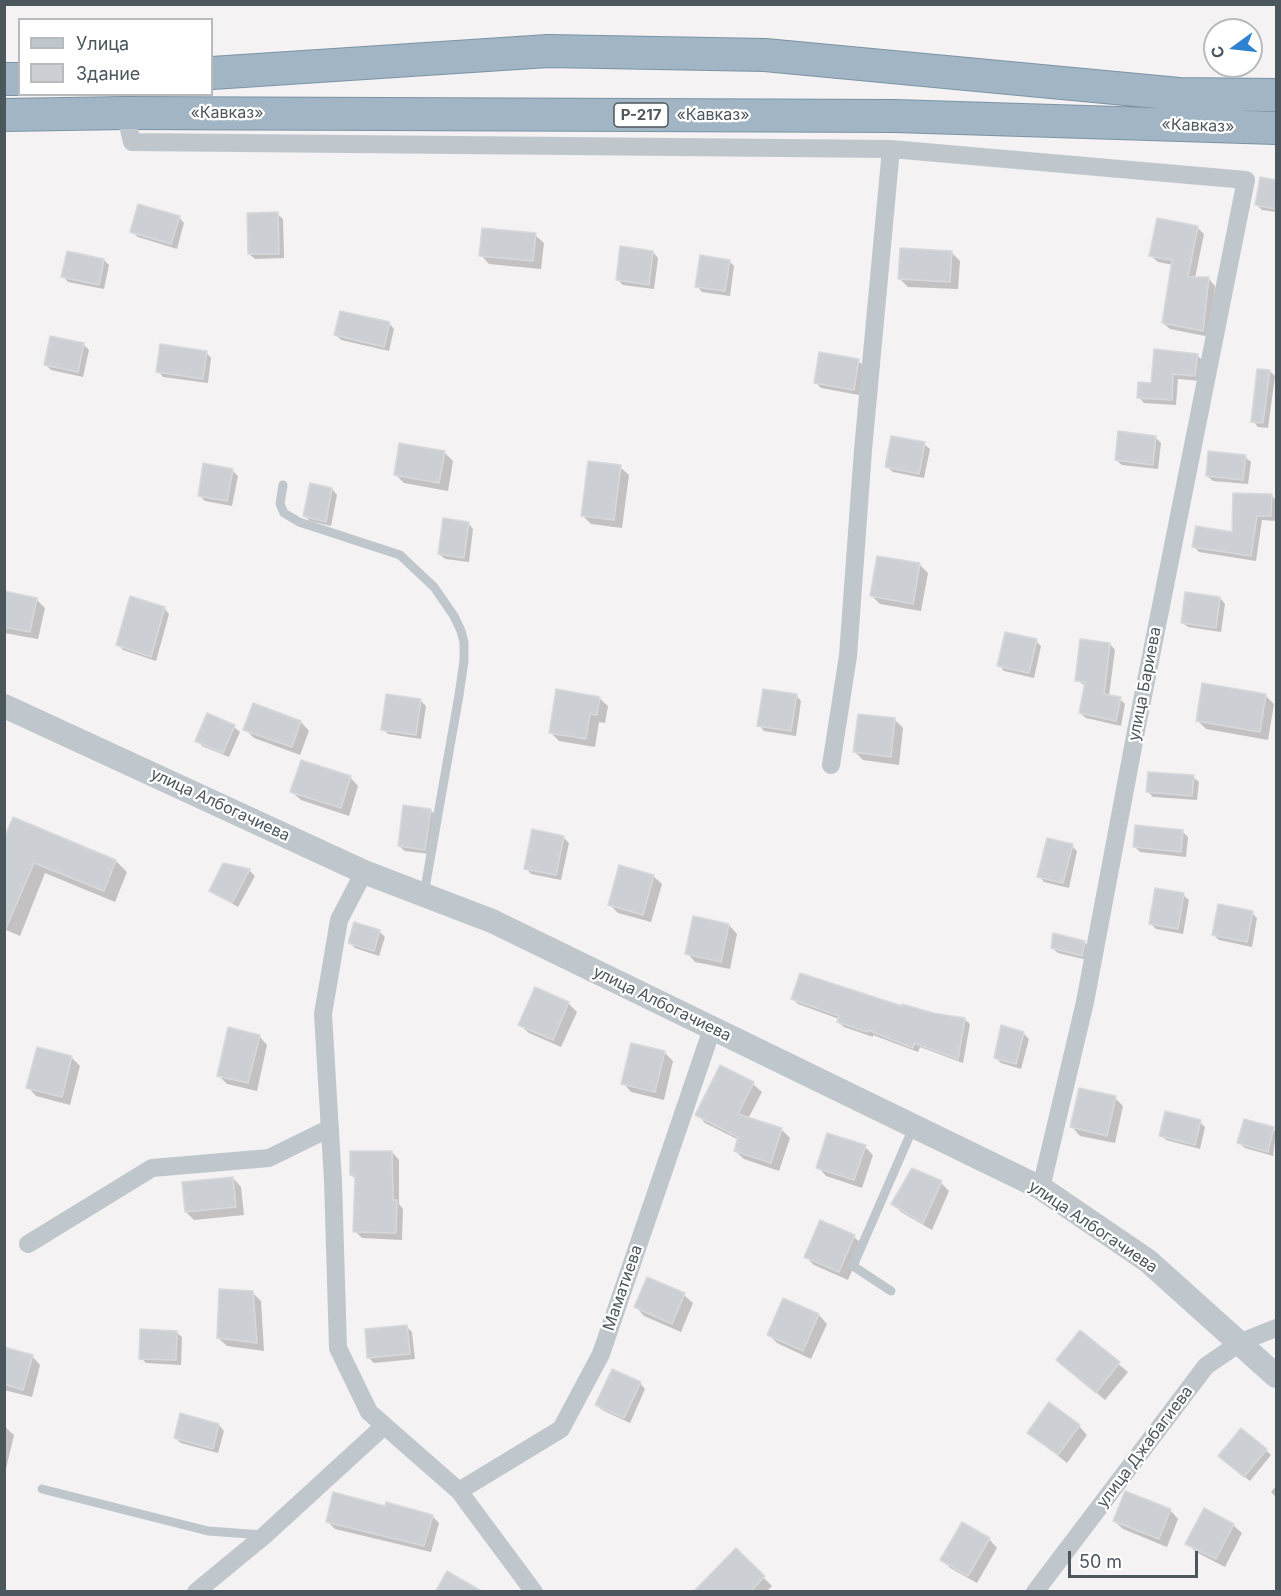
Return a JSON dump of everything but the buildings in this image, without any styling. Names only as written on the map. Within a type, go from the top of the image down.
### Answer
[{"type":"highway","name":"«Кавказ»","points":[[213,73],[548,51],[754,55],[1179,94],[1276,95]]},
{"type":"highway","name":"«Кавказ»","points":[[4,115],[125,113],[895,116],[1276,128]]},
{"type":"street","points":[[125,113],[132,142],[891,149],[862,450],[848,656],[831,765]]},
{"type":"street","name":"улица Бариева","points":[[891,149],[1246,180],[1136,731],[1085,1002],[1041,1188]]},
{"type":"street","name":"улица Албогачиева","points":[[4,706],[364,872],[492,921],[1041,1188],[1148,1261],[1241,1342],[1276,1376]]},
{"type":"street","points":[[364,872],[339,920],[323,1014],[330,1128],[338,1348],[369,1412],[459,1491],[534,1592]]},
{"type":"street","name":"Маматиева","points":[[459,1491],[561,1429],[601,1354],[712,1029]]},
{"type":"street","points":[[28,1244],[152,1167],[269,1158],[330,1128]]},
{"type":"street","name":"улица Джабагиева","points":[[1035,1592],[1206,1366],[1241,1342],[1276,1328]]},
{"type":"street","points":[[196,1592],[265,1535],[384,1426]]},
{"type":"lane","points":[[283,484],[280,504],[284,513],[299,522],[400,555],[434,587],[454,616],[461,631],[464,642],[461,684],[424,895]]},
{"type":"lane","points":[[891,1291],[853,1266],[914,1128]]},
{"type":"lane","points":[[42,1489],[208,1531],[265,1535]]}]
